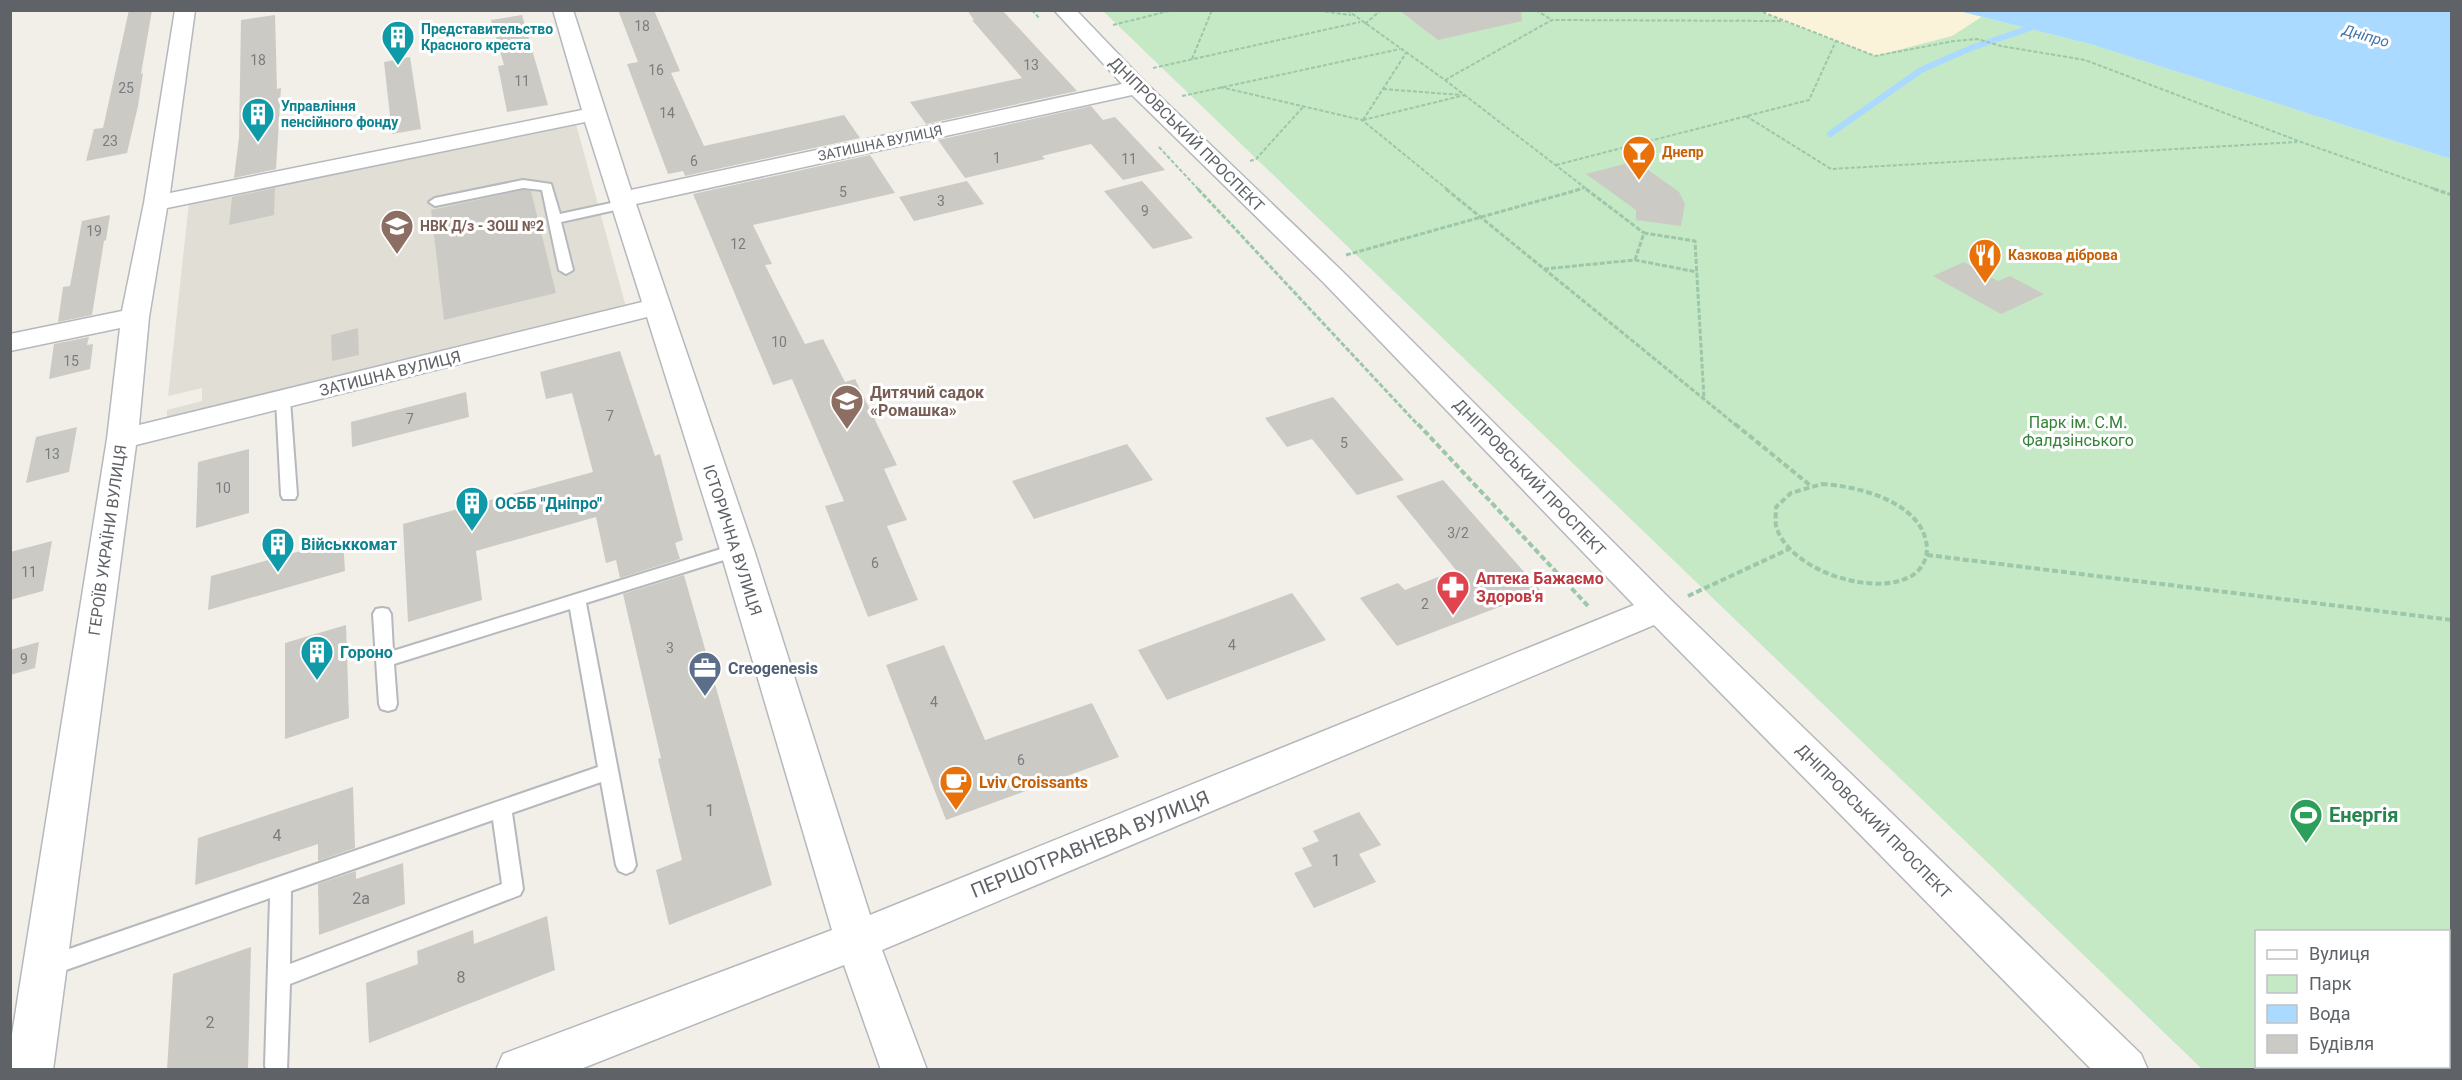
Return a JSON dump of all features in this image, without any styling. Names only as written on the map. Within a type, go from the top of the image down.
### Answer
[{"type":"street","name":"ГЕРОЇВ УКРАЇНИ ВУЛИЦЯ","points":[[30,1070],[43,968],[122,440],[135,316],[156,203],[185,10]]},
{"type":"street","name":"ІСТОРИЧНА ВУЛИЦЯ","points":[[563,10],[594,114],[737,550],[857,940],[904,1070]]},
{"type":"street","name":"ДНІПРОВСЬКИЙ ПРОСПЕКТ","points":[[1064,10],[1145,78],[1319,263],[1673,602],[2125,1070]]},
{"type":"street","name":"ЗАТИШНА ВУЛИЦЯ","points":[[624,202],[1145,78]]},
{"type":"street","points":[[156,203],[594,114]]},
{"type":"street","name":"ЗАТИШНА ВУЛИЦЯ","points":[[122,440],[657,306]]},
{"type":"street","points":[[10,343],[135,316]]},
{"type":"street","name":"ПЕРШОТРАВНЕВА ВУЛИЦЯ","points":[[519,1070],[857,940],[1673,602]]},
{"type":"lane","points":[[435,202],[523,184],[547,187],[566,270]]},
{"type":"lane","points":[[555,219],[624,202]]},
{"type":"lane","points":[[283,400],[289,495]]},
{"type":"lane","points":[[385,660],[737,550]]},
{"type":"lane","points":[[577,600],[626,865]]},
{"type":"lane","points":[[382,614],[388,704]]},
{"type":"lane","points":[[43,968],[609,771]]},
{"type":"lane","points":[[279,978],[513,890],[502,809]]},
{"type":"lane","points":[[277,1066],[281,885]]},
{"type":"path","points":[[1032,10],[1047,27]]},
{"type":"path","points":[[1117,24],[1173,10]]},
{"type":"path","points":[[1191,59],[1212,10]]},
{"type":"path","points":[[1313,10],[1353,15]]},
{"type":"path","points":[[1347,10],[1465,95],[1644,233],[1695,241],[1704,399]]},
{"type":"path","points":[[1365,24],[1381,10]]},
{"type":"path","points":[[1536,10],[1552,20]]},
{"type":"path","points":[[1757,10],[1875,56],[1954,41],[1977,39],[2001,46],[2085,60],[2301,142],[2451,195]]},
{"type":"path","points":[[1445,80],[1552,20],[1784,21]]},
{"type":"path","points":[[1145,78],[1191,59],[1360,21]]},
{"type":"path","points":[[1556,165],[1809,100],[1836,41]]},
{"type":"path","points":[[1181,96],[1401,49]]},
{"type":"path","points":[[1362,120],[1406,53]]},
{"type":"path","points":[[1220,87],[1362,120],[1465,95]]},
{"type":"path","points":[[1383,88],[1465,95]]},
{"type":"path","points":[[1256,159],[1304,107]]},
{"type":"path","points":[[1746,116],[1831,169],[2301,142]]},
{"type":"path","points":[[1362,120],[1811,486]]},
{"type":"path","points":[[1157,145],[1588,606]]},
{"type":"path","points":[[1279,275],[1585,188]]},
{"type":"path","points":[[1635,260],[1644,233]]},
{"type":"path","points":[[1544,269],[1635,260],[1697,272]]},
{"type":"path","points":[[1841,485],[1860,489],[1895,505],[1910,516],[1926,542],[1927,555],[1922,566],[1913,575],[1898,582],[1870,584],[1839,579],[1820,572],[1789,549],[1775,523],[1776,511],[1781,501],[1791,492],[1811,486],[1841,485]]},
{"type":"path","points":[[1673,602],[1789,549]]},
{"type":"path","points":[[1927,555],[2451,620]]},
{"type":"shaded area","name":"НВК Д/з - ЗОШ №2","points":[[576,124],[626,307],[167,419],[167,410],[202,401],[202,388],[168,396],[189,202]]},
{"type":"green space","name":"Парк ім. С.М. Фалдзінського","points":[[1103,11],[1959,11],[2090,44],[2451,159],[2451,1069],[2202,1069]]},
{"type":"sand","points":[[1959,10],[1983,16],[1952,36],[1875,56],[1757,11]]},
{"type":"water","name":"Дніпро","points":[[1959,11],[2451,11],[2451,159],[2090,44]]},
{"type":"building","points":[[129,10],[152,10],[138,106],[127,153],[86,161],[94,129],[103,128]]},
{"type":"building","points":[[618,10],[654,10],[680,71],[671,73],[704,146],[844,115],[860,138],[685,176],[683,171],[668,174],[627,64],[638,62]]},
{"type":"building","points":[[967,10],[1002,10],[1077,91],[926,124],[910,102],[1022,78],[972,20],[974,20]]},
{"type":"building","points":[[1399,10],[1521,10],[1522,21],[1438,40]]},
{"type":"building","points":[[275,15],[277,89],[281,88],[276,169],[234,178],[239,138],[241,20]]},
{"type":"building","points":[[522,15],[548,105],[507,112],[498,66],[504,65],[491,20]]},
{"type":"building","points":[[410,57],[421,129],[392,134],[384,62]]},
{"type":"building","points":[[1091,106],[1103,120],[1115,117],[1165,170],[1123,180],[1091,144],[1042,156],[1045,159],[965,178],[938,140]]},
{"type":"building","points":[[870,155],[895,193],[753,225],[772,264],[765,265],[805,344],[823,339],[845,382],[855,379],[897,465],[884,469],[907,520],[887,526],[918,600],[868,617],[825,506],[844,501],[792,379],[773,385],[693,194]]},
{"type":"building","points":[[1636,161],[1679,192],[1685,204],[1681,226],[1636,220],[1636,210],[1586,174]]},
{"type":"building","points":[[967,181],[984,204],[914,221],[899,197]]},
{"type":"building","points":[[1142,181],[1193,238],[1153,249],[1104,191]]},
{"type":"building","points":[[275,188],[274,215],[229,225],[232,197]]},
{"type":"building","points":[[523,190],[531,191],[556,293],[444,320],[431,210]]},
{"type":"building","points":[[110,215],[92,315],[58,322],[63,287],[70,286],[82,221]]},
{"type":"building","points":[[1964,262],[1998,281],[2010,276],[2044,294],[2001,314],[1933,276]]},
{"type":"building","points":[[358,328],[359,355],[332,361],[331,335]]},
{"type":"building","points":[[89,337],[87,345],[93,344],[90,369],[49,379],[54,344]]},
{"type":"building","name":"ОСББ \"Днiпро\"","points":[[620,351],[655,456],[660,454],[683,540],[675,543],[680,559],[620,578],[616,560],[606,563],[596,517],[476,551],[482,600],[408,622],[403,524],[593,472],[572,393],[546,399],[540,372]]},
{"type":"building","points":[[466,392],[469,417],[352,447],[351,422]]},
{"type":"building","points":[[1333,397],[1404,480],[1357,495],[1312,439],[1287,447],[1265,418]]},
{"type":"building","points":[[77,427],[69,472],[26,483],[36,437]]},
{"type":"building","points":[[1127,444],[1153,480],[1034,519],[1012,481]]},
{"type":"building","points":[[249,449],[249,513],[196,528],[198,462]]},
{"type":"building","points":[[1443,480],[1541,591],[1397,646],[1360,598],[1398,583],[1405,590],[1456,570],[1396,496]]},
{"type":"building","name":"Військкомат","points":[[343,539],[345,571],[208,610],[211,576]]},
{"type":"building","points":[[52,541],[43,591],[10,600],[10,552]]},
{"type":"building","points":[[684,575],[772,885],[669,925],[656,870],[682,860],[623,594]]},
{"type":"building","points":[[1292,593],[1326,640],[1167,700],[1138,650]]},
{"type":"building","name":"Гороно","points":[[346,625],[349,718],[285,739],[285,643]]},
{"type":"building","points":[[39,642],[35,668],[10,675],[10,650]]},
{"type":"building","points":[[944,645],[985,740],[1092,703],[1119,757],[946,820],[886,665]]},
{"type":"building","points":[[353,787],[355,848],[318,861],[318,844],[195,885],[198,838]]},
{"type":"building","points":[[1359,812],[1381,845],[1359,854],[1376,882],[1314,908],[1294,873],[1312,866],[1302,848],[1319,841],[1313,831]]},
{"type":"building","points":[[403,863],[405,904],[319,935],[318,884],[356,871],[356,879]]},
{"type":"building","points":[[547,916],[555,970],[369,1043],[366,983],[418,964],[417,951],[473,930],[474,944]]},
{"type":"building","points":[[251,947],[248,1070],[167,1070],[173,974]]},
{"type":"waterway","points":[[1830,134],[1921,70],[1971,48],[2030,28]]},
{"type":"place","name":"Представительство Красного креста","points":[[398,66]]},
{"type":"place","name":"Управління пенсійного фонду","points":[[258,143]]},
{"type":"place","name":"Днепр","points":[[1639,181]]},
{"type":"place","name":"НВК Д/з - ЗОШ №2","points":[[397,255]]},
{"type":"place","name":"Казкова дiброва","points":[[1985,284]]},
{"type":"place","name":"Дитячий садок «Ромашка»","points":[[847,430]]},
{"type":"place","name":"ОСББ \"Днiпро\"","points":[[472,532]]},
{"type":"place","name":"Військкомат","points":[[278,573]]},
{"type":"place","name":"Аптека Бажаємо Здоров'я","points":[[1453,616]]},
{"type":"place","name":"Гороно","points":[[317,681]]},
{"type":"place","name":"Creogenesis","points":[[705,697]]},
{"type":"place","name":"Lviv Croissants","points":[[956,811]]},
{"type":"place","name":"Енергія","points":[[2306,844]]}]
